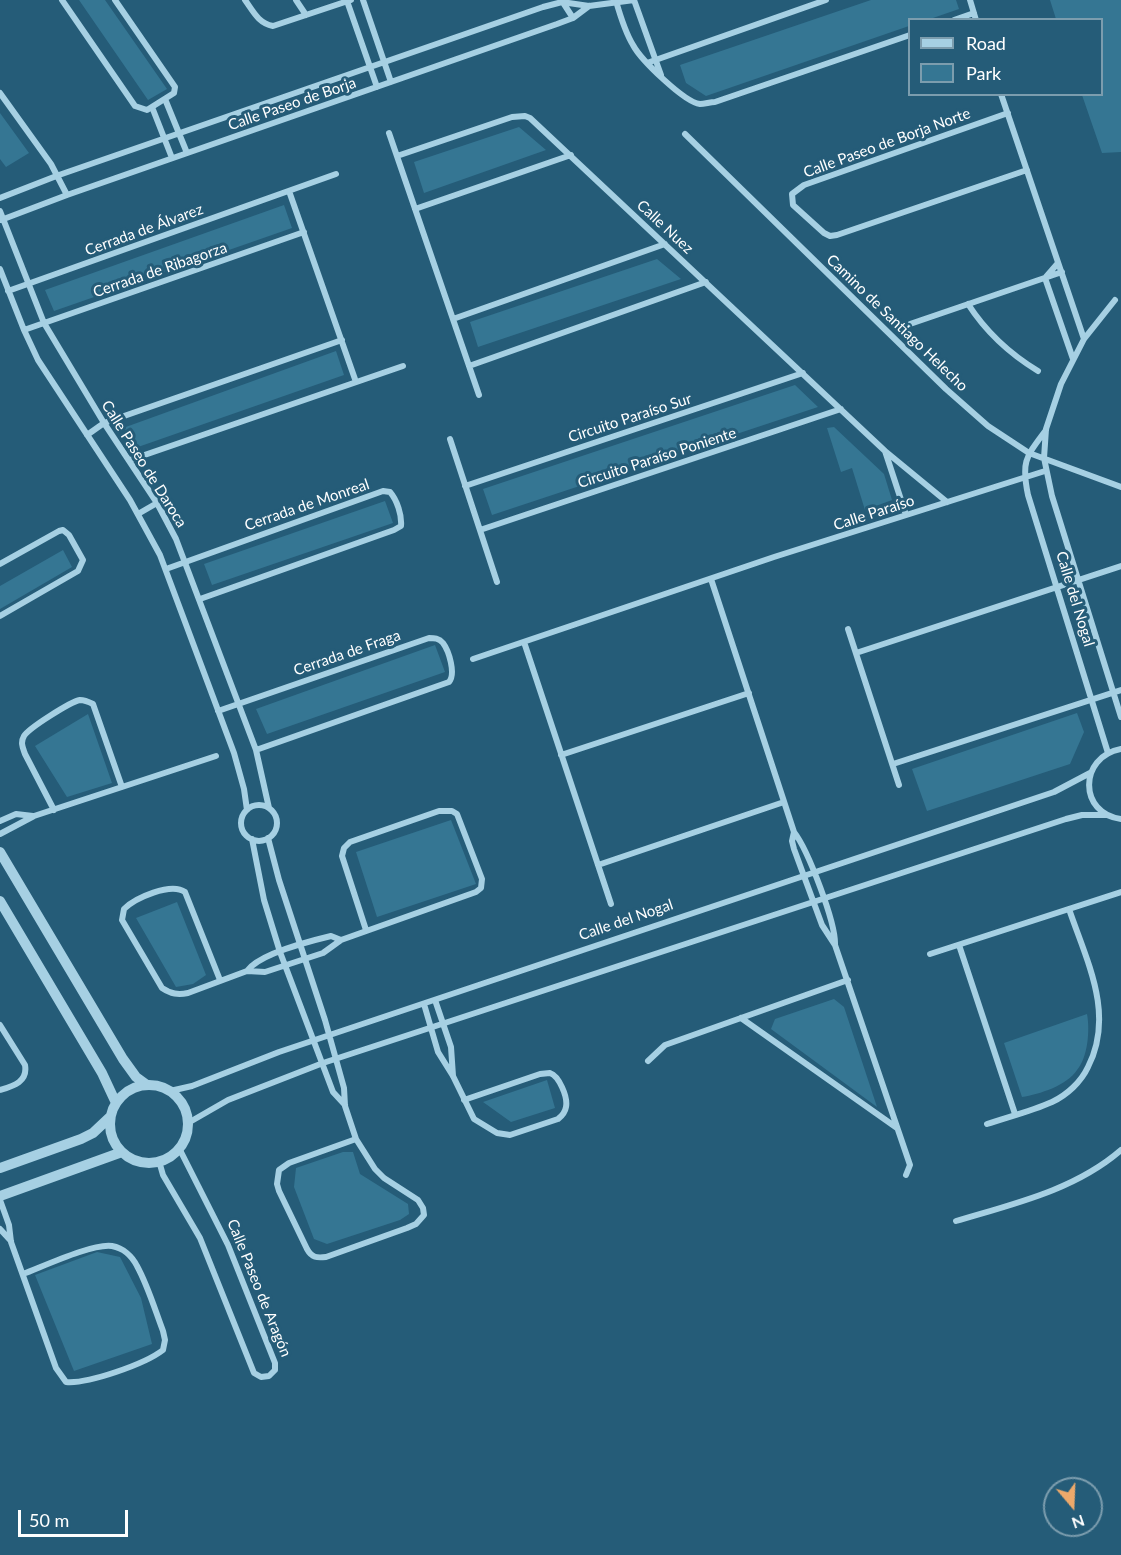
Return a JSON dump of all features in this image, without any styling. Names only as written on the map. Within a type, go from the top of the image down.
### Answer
[{"type":"street","points":[[62,0],[135,106],[147,110],[174,93],[175,87],[115,0]]},
{"type":"street","points":[[245,0],[258,19],[267,25],[278,25],[349,1],[377,87]]},
{"type":"street","points":[[296,0],[306,15]]},
{"type":"street","points":[[363,0],[391,82]]},
{"type":"street","points":[[634,0],[662,78]]},
{"type":"street","name":"Calle Paseo de Borja","points":[[0,198],[59,175],[562,1],[590,6],[634,0]]},
{"type":"street","points":[[646,63],[826,0]]},
{"type":"street","points":[[970,0],[975,16]]},
{"type":"street","points":[[562,1],[573,18]]},
{"type":"street","points":[[616,1],[633,46],[646,63],[693,102],[701,104],[715,102],[908,35]]},
{"type":"street","name":"Calle Paseo de Borja","points":[[2,220],[67,195],[573,18],[590,6]]},
{"type":"street","points":[[0,93],[59,175],[67,195]]},
{"type":"street","points":[[1002,96],[1084,339]]},
{"type":"street","points":[[165,99],[187,153]]},
{"type":"street","points":[[152,106],[172,158]]},
{"type":"street","name":"Calle Paseo de Borja Norte","points":[[1008,114],[804,185],[792,194],[793,205],[824,233],[830,236],[837,235],[1027,170]]},
{"type":"street","name":"Calle Nuez","points":[[397,156],[519,115],[535,122],[885,450],[947,502]]},
{"type":"street","points":[[389,133],[479,395]]},
{"type":"street","name":"Camino de Santiago Helecho","points":[[685,134],[946,389],[994,431],[1029,453],[1121,487]]},
{"type":"street","points":[[415,210],[571,155]]},
{"type":"street","name":"Cerrada de Álvarez","points":[[8,291],[336,174]]},
{"type":"street","points":[[289,191],[356,382]]},
{"type":"street","name":"Calle Paseo de Daroca","points":[[0,211],[44,323],[104,423],[157,503],[186,560],[256,750],[268,808]]},
{"type":"street","name":"Cerrada de Ribagorza","points":[[24,330],[304,232]]},
{"type":"street","points":[[453,320],[665,244]]},
{"type":"street","points":[[1046,278],[1058,263]]},
{"type":"street","name":"Calle Paseo de Daroca","points":[[0,269],[24,330],[55,388],[138,513],[166,569],[240,772],[247,810]]},
{"type":"street","points":[[910,324],[1062,272]]},
{"type":"street","points":[[1046,278],[1073,359]]},
{"type":"street","points":[[469,366],[706,282]]},
{"type":"street","points":[[1044,458],[1047,429],[1061,384],[1084,339],[1115,300]]},
{"type":"street","points":[[968,304],[987,332],[1023,362],[1038,371]]},
{"type":"street","points":[[87,435],[104,423],[342,340]]},
{"type":"street","points":[[130,460],[403,366]]},
{"type":"street","name":"Circuito Paraíso Sur","points":[[465,486],[802,373]]},
{"type":"street","name":"Circuito Paraíso Poniente","points":[[480,530],[841,409]]},
{"type":"street","points":[[1029,453],[1047,429]]},
{"type":"street","points":[[450,439],[497,582]]},
{"type":"street","name":"Calle Nuez","points":[[885,450],[906,515]]},
{"type":"street","name":"Calle del Nogal","points":[[170,1091],[192,1086],[279,1052],[1054,792],[1090,773],[1100,758],[1108,753],[1032,512],[1024,477],[1029,453]]},
{"type":"street","name":"Calle del Nogal","points":[[1044,458],[1045,471],[1121,717]]},
{"type":"street","name":"Calle Paraíso","points":[[473,659],[1045,471]]},
{"type":"street","name":"Cerrada de Monreal","points":[[166,569],[382,491],[390,492],[394,496],[402,519],[400,526],[394,530],[200,599]]},
{"type":"street","points":[[138,513],[157,503]]},
{"type":"street","points":[[0,564],[63,530],[69,535],[83,560],[78,571],[0,616]]},
{"type":"street","points":[[856,653],[1121,566]]},
{"type":"street","points":[[711,579],[794,832],[803,846],[835,929],[835,945]]},
{"type":"street","points":[[849,629],[899,785]]},
{"type":"street","name":"Cerrada de Fraga","points":[[218,711],[429,638],[437,638],[443,643],[453,672],[453,678],[449,682],[256,750]]},
{"type":"street","points":[[524,642],[611,904]]},
{"type":"street","points":[[893,764],[1121,690]]},
{"type":"street","points":[[561,755],[748,693]]},
{"type":"street","points":[[54,810],[25,754],[22,740],[31,730],[81,700],[93,704],[122,787]]},
{"type":"street","points":[[1108,753],[1121,749]]},
{"type":"street","points":[[0,834],[34,816],[216,756]]},
{"type":"street","points":[[1090,773],[1089,786],[1092,798],[1107,815]]},
{"type":"street","points":[[597,865],[784,802]]},
{"type":"street","points":[[257,805],[268,808],[273,812],[277,823],[276,829],[268,838],[257,841],[252,839],[243,831],[243,814],[257,805]]},
{"type":"street","points":[[220,980],[185,892],[174,888],[166,889],[136,900],[124,909],[122,920],[162,988],[167,992],[179,994],[247,971],[265,972],[323,953],[341,940],[470,895],[481,888],[482,879],[457,814],[452,811],[439,811],[350,842],[344,848],[342,856],[366,930]]},
{"type":"street","points":[[0,821],[16,814],[34,816]]},
{"type":"street","points":[[188,1123],[228,1100],[323,1063],[1066,819],[1082,815],[1107,815],[1121,819]]},
{"type":"street","points":[[794,832],[792,841],[794,849],[825,933],[835,945],[848,980],[910,1165],[906,1174]]},
{"type":"street","points":[[268,838],[279,880],[325,1020],[344,1088],[345,1106],[356,1139],[375,1169],[384,1178],[418,1200],[424,1215],[416,1224],[326,1257],[315,1257],[310,1255],[279,1191],[277,1184],[279,1170],[289,1163],[356,1139]]},
{"type":"street","points":[[252,839],[264,900],[280,952],[333,1092],[345,1106]]},
{"type":"street","points":[[0,852],[123,1059],[136,1077],[147,1085]]},
{"type":"street","points":[[930,954],[1121,892]]},
{"type":"street","points":[[0,901],[108,1084],[116,1103]]},
{"type":"street","points":[[987,1124],[1052,1102],[1066,1094],[1086,1071],[1097,1045],[1101,1018],[1097,992],[1069,909]]},
{"type":"street","points":[[247,971],[260,959],[280,952],[331,936],[341,940]]},
{"type":"street","points":[[959,945],[1015,1114]]},
{"type":"street","points":[[648,1061],[665,1045],[848,980]]},
{"type":"street","points":[[435,1000],[453,1057],[453,1076]]},
{"type":"street","points":[[424,1004],[442,1061],[453,1076],[464,1100],[474,1119],[497,1133],[510,1136],[558,1119],[564,1113],[566,1103],[557,1078],[550,1073],[540,1074],[464,1100]]},
{"type":"street","points":[[741,1018],[897,1128]]},
{"type":"street","points":[[0,1025],[25,1065],[25,1077],[14,1085],[0,1090]]},
{"type":"street","points":[[159,1086],[170,1091],[180,1099],[188,1123],[186,1136],[179,1148],[170,1156],[159,1161],[146,1162],[133,1159],[122,1152],[114,1142],[110,1130],[110,1117],[116,1103],[135,1087],[159,1086]]},
{"type":"street","points":[[0,1168],[81,1139],[93,1133],[110,1117]]},
{"type":"street","name":"Calle Paseo de Aragón","points":[[159,1161],[163,1175],[200,1238],[254,1372],[261,1377],[269,1376],[275,1370],[275,1363],[252,1301],[220,1226],[179,1148]]},
{"type":"street","points":[[956,1221],[1014,1204],[1068,1184],[1096,1169],[1121,1150]]},
{"type":"street","points":[[22,1274],[90,1249],[111,1246],[121,1249],[136,1264],[143,1279],[163,1331],[165,1340],[162,1350],[148,1360],[85,1382],[66,1382],[56,1368],[22,1274],[0,1198],[122,1152]]},
{"type":"street","points":[[0,1229],[11,1242]]},
{"type":"green space","points":[[79,0],[105,0],[167,89],[148,100]]},
{"type":"green space","points":[[871,0],[956,0],[959,9],[933,18],[908,18],[908,26],[706,96],[686,83],[680,65]]},
{"type":"green space","points":[[1050,0],[1121,0],[1121,152],[1102,153],[1082,96],[1103,96],[1103,18],[1056,18]]},
{"type":"green space","points":[[0,113],[29,153],[6,167],[0,159]]},
{"type":"green space","points":[[519,127],[546,150],[424,193],[414,162]]},
{"type":"green space","points":[[284,205],[292,228],[54,311],[45,290]]},
{"type":"green space","points":[[657,259],[681,279],[478,347],[470,322]]},
{"type":"green space","points":[[336,351],[344,375],[138,447],[123,428]]},
{"type":"green space","points":[[795,385],[818,407],[492,515],[483,489]]},
{"type":"green space","points":[[834,427],[884,474],[892,500],[865,510],[852,468],[841,472],[827,428]]},
{"type":"green space","points":[[385,501],[393,523],[212,585],[204,564]]},
{"type":"green space","points":[[63,550],[72,567],[0,609],[0,586]]},
{"type":"green space","points":[[435,645],[445,672],[267,734],[256,709]]},
{"type":"green space","points":[[1077,713],[1084,732],[1070,764],[927,811],[912,769]]},
{"type":"green space","points":[[88,714],[112,783],[67,797],[35,746]]},
{"type":"green space","points":[[451,820],[476,884],[377,917],[356,852]]},
{"type":"green space","points":[[177,902],[206,975],[193,984],[176,987],[136,918]]},
{"type":"green space","points":[[834,999],[844,1007],[877,1107],[771,1029],[775,1019]]},
{"type":"green space","points":[[1087,1014],[1087,1043],[1081,1065],[1060,1085],[1022,1097],[1004,1043]]},
{"type":"green space","points":[[547,1080],[555,1108],[511,1122],[483,1102]]},
{"type":"green space","points":[[343,1152],[353,1152],[360,1174],[408,1204],[409,1214],[400,1220],[327,1244],[314,1239],[294,1187],[296,1168]]},
{"type":"green space","points":[[97,1252],[120,1257],[141,1298],[152,1344],[74,1371],[35,1275]]}]
